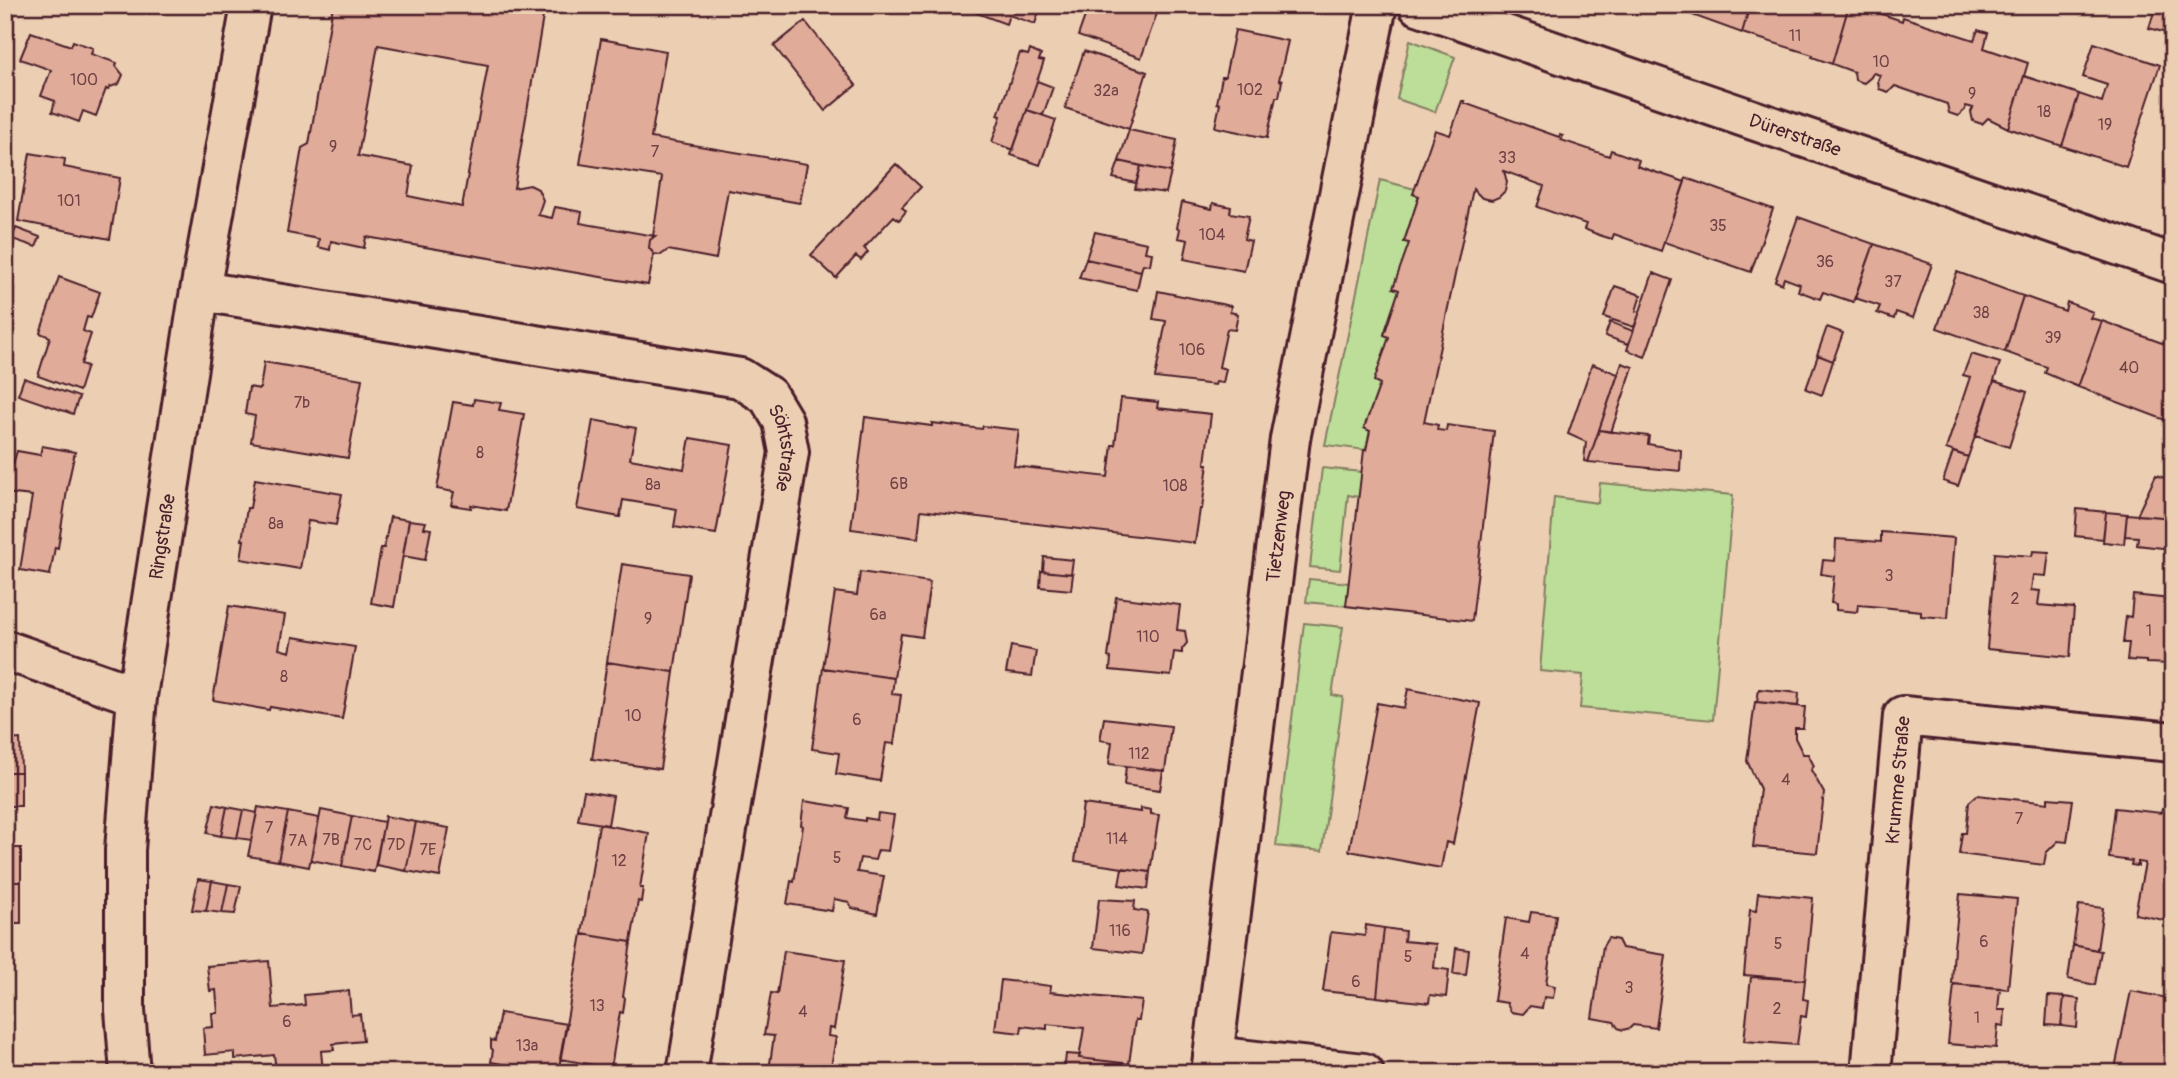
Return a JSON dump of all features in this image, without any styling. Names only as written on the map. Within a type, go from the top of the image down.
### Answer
[{"type":"street","name":"Ringstraße","points":[[130,1073],[125,1010],[125,850],[136,696],[201,291],[251,5]]},
{"type":"street","name":"Tietzenweg","points":[[1212,1064],[1290,439],[1377,5]]},
{"type":"street","name":"Dürerstraße","points":[[1418,5],[2173,264]]},
{"type":"street","name":"Söhtstraße","points":[[201,291],[740,378],[768,396],[783,421],[789,452],[687,1073]]},
{"type":"street","points":[[5,650],[136,696]]},
{"type":"street","name":"Krumme Straße","points":[[1871,1073],[1903,716],[2173,742]]},
{"type":"street","points":[[1212,1064],[1364,1073]]},
{"type":"green space","points":[[1410,40],[1455,57],[1435,112],[1397,99]]},
{"type":"green space","points":[[1380,180],[1415,189],[1413,194],[1419,196],[1404,241],[1409,243],[1399,290],[1384,334],[1389,337],[1380,384],[1364,428],[1370,431],[1366,450],[1325,445]]},
{"type":"green space","points":[[1322,468],[1362,472],[1359,497],[1348,495],[1340,570],[1310,567]]},
{"type":"green space","points":[[1600,483],[1733,495],[1713,720],[1580,708],[1583,675],[1540,671],[1554,497],[1598,503]]},
{"type":"green space","points":[[1309,579],[1349,583],[1346,606],[1306,602]]},
{"type":"green space","points":[[1304,623],[1343,627],[1332,695],[1343,697],[1322,851],[1276,846]]},
{"type":"building","points":[[333,5],[444,5],[475,10],[476,5],[545,5],[514,188],[530,185],[538,189],[543,200],[538,215],[552,218],[555,207],[582,212],[580,223],[655,236],[650,240],[649,248],[654,254],[648,285],[366,237],[364,248],[331,241],[330,250],[318,247],[319,239],[287,233],[302,148],[309,144]],"holes":[[[378,45],[488,65],[462,207],[408,196],[413,166],[358,156]]]},
{"type":"building","points":[[967,5],[1041,5],[1035,24],[1009,15],[1006,24],[966,9]]},
{"type":"building","points":[[1089,5],[1160,5],[1141,58],[1078,36]]},
{"type":"building","points":[[1683,5],[1750,5],[1742,33],[1681,11]]},
{"type":"building","points":[[1750,5],[1849,5],[1832,64],[1812,57],[1813,55],[1742,33]]},
{"type":"building","points":[[1849,5],[1869,5],[1877,8],[1876,12],[1902,21],[1903,17],[1974,40],[1978,30],[1988,33],[1984,48],[2028,63],[2008,128],[1988,118],[1982,124],[1973,121],[1973,108],[1966,106],[1958,116],[1949,113],[1947,104],[1895,86],[1889,92],[1879,89],[1880,75],[1873,73],[1864,83],[1855,80],[1854,72],[1832,64]]},
{"type":"building","points":[[2155,9],[2172,14],[2166,33],[2149,28]]},
{"type":"building","points":[[805,21],[856,85],[825,111],[774,46]]},
{"type":"building","points":[[1235,30],[1288,41],[1279,80],[1282,81],[1279,97],[1276,97],[1267,138],[1215,127],[1222,77],[1225,77]]},
{"type":"building","points":[[31,32],[71,46],[73,41],[93,48],[91,54],[117,63],[116,66],[123,75],[119,84],[106,89],[96,116],[83,111],[79,122],[52,112],[55,101],[41,96],[51,70],[20,59]]},
{"type":"building","points":[[601,39],[666,51],[651,138],[807,164],[800,203],[728,190],[716,259],[668,250],[661,255],[654,254],[649,248],[650,240],[655,236],[662,177],[580,164]]},
{"type":"building","points":[[2094,43],[2160,65],[2126,167],[2062,146],[2079,94],[2102,102],[2107,85],[2083,77]]},
{"type":"building","points":[[1030,50],[1041,55],[1039,60],[1044,61],[1013,150],[992,142],[1001,116],[998,115],[1020,53],[1028,55]]},
{"type":"building","points":[[1084,51],[1147,72],[1129,129],[1065,108]]},
{"type":"building","points":[[2024,76],[2079,94],[2062,146],[2008,128]]},
{"type":"building","points":[[1037,81],[1053,87],[1043,115],[1027,110]]},
{"type":"building","points":[[1462,101],[1559,137],[1563,136],[1561,140],[1609,156],[1611,150],[1639,160],[1637,166],[1685,182],[1661,251],[1614,234],[1612,239],[1599,235],[1584,229],[1586,224],[1537,207],[1544,186],[1504,171],[1507,182],[1505,191],[1499,197],[1492,200],[1482,198],[1473,189],[1424,422],[1438,425],[1437,430],[1446,431],[1447,425],[1494,431],[1472,621],[1346,606],[1364,450],[1370,431],[1364,428],[1380,384],[1374,381],[1389,337],[1384,335],[1399,290],[1393,288],[1409,243],[1404,242],[1419,196],[1413,194],[1435,130],[1450,135]]},
{"type":"building","points":[[1027,110],[1056,120],[1040,165],[1011,155]]},
{"type":"building","points":[[1129,130],[1177,140],[1171,172],[1119,161]]},
{"type":"building","points":[[30,153],[65,159],[64,167],[120,178],[110,239],[18,221]]},
{"type":"building","points":[[1119,161],[1141,166],[1136,183],[1113,178]]},
{"type":"building","points":[[896,164],[921,187],[902,207],[906,211],[899,220],[894,216],[864,248],[868,252],[861,260],[856,256],[836,278],[811,255]]},
{"type":"building","points":[[1141,166],[1171,172],[1166,193],[1135,189]]},
{"type":"building","points":[[1686,178],[1773,209],[1751,272],[1664,242]]},
{"type":"building","points":[[1182,202],[1212,209],[1213,203],[1231,207],[1230,213],[1249,216],[1244,239],[1251,241],[1244,271],[1184,259],[1188,240],[1178,238],[1180,229],[1177,228]]},
{"type":"building","points":[[1798,217],[1874,244],[1853,302],[1823,292],[1820,299],[1798,291],[1800,284],[1784,278],[1782,284],[1775,281]]},
{"type":"building","points":[[16,228],[40,237],[36,247],[12,239]]},
{"type":"building","points":[[1095,232],[1147,243],[1145,252],[1152,253],[1150,265],[1143,264],[1141,271],[1086,259]]},
{"type":"building","points":[[1874,244],[1932,264],[1913,318],[1896,312],[1894,319],[1877,313],[1880,306],[1855,298]]},
{"type":"building","points":[[1086,259],[1141,271],[1137,290],[1079,278]]},
{"type":"building","points":[[1957,272],[2023,296],[2005,352],[1937,328]]},
{"type":"building","points":[[1653,273],[1672,280],[1645,357],[1627,350]]},
{"type":"building","points":[[59,277],[100,292],[91,318],[87,317],[83,331],[91,334],[81,364],[87,366],[79,391],[38,376],[50,337],[40,333]]},
{"type":"building","points":[[1615,286],[1641,295],[1636,311],[1640,312],[1634,327],[1604,317]]},
{"type":"building","points":[[1158,291],[1231,306],[1230,312],[1238,314],[1235,330],[1227,329],[1219,367],[1226,369],[1223,383],[1216,382],[1215,385],[1155,378],[1166,321],[1153,319]]},
{"type":"building","points":[[2023,296],[2065,311],[2067,302],[2093,312],[2090,318],[2102,321],[2078,387],[2045,373],[2047,367],[2005,352]]},
{"type":"building","points":[[2102,321],[2173,347],[2173,399],[2165,420],[2078,387]]},
{"type":"building","points":[[1610,322],[1633,331],[1628,344],[1605,336]]},
{"type":"building","points":[[1827,327],[1843,333],[1833,361],[1817,355]]},
{"type":"building","points":[[1971,354],[2000,363],[1968,457],[1946,449],[1970,377],[1963,375]]},
{"type":"building","points":[[1818,355],[1833,361],[1822,395],[1806,389]]},
{"type":"building","points":[[264,362],[362,379],[348,458],[251,442],[255,416],[245,414],[249,387],[260,389]]},
{"type":"building","points":[[1622,363],[1633,367],[1611,432],[1599,430]]},
{"type":"building","points":[[1592,364],[1618,374],[1588,462],[1584,461],[1586,442],[1568,434]]},
{"type":"building","points":[[24,378],[79,397],[73,414],[18,395]]},
{"type":"building","points":[[1994,381],[2027,392],[2009,447],[1976,436]]},
{"type":"building","points":[[1121,398],[1158,402],[1157,408],[1211,414],[1205,464],[1208,464],[1195,543],[921,510],[918,538],[851,529],[865,417],[932,426],[932,423],[1019,430],[1014,466],[1108,477]]},
{"type":"building","points":[[474,399],[501,403],[499,410],[524,414],[506,511],[471,505],[471,508],[451,505],[454,492],[437,489],[453,402],[473,405]]},
{"type":"building","points":[[593,420],[636,428],[630,459],[684,469],[690,438],[732,445],[716,534],[674,527],[677,509],[623,500],[620,517],[577,509]]},
{"type":"building","points":[[1599,430],[1649,436],[1648,444],[1681,450],[1680,471],[1588,462]]},
{"type":"building","points":[[42,446],[75,452],[58,548],[55,547],[50,575],[20,570],[32,496],[5,493],[5,462],[13,464],[17,451],[40,455]]},
{"type":"building","points":[[1953,452],[1968,457],[1958,486],[1943,481]]},
{"type":"building","points":[[2156,475],[2173,481],[2173,518],[2137,515]]},
{"type":"building","points":[[255,479],[342,494],[336,525],[308,521],[300,569],[241,559],[247,508],[250,508]]},
{"type":"building","points":[[2077,509],[2106,512],[2103,539],[2075,536]]},
{"type":"building","points":[[2106,512],[2127,514],[2124,544],[2103,542]]},
{"type":"building","points":[[2127,514],[2173,518],[2171,549],[2137,545],[2138,537],[2125,536]]},
{"type":"building","points":[[390,517],[409,520],[394,607],[371,603],[381,548],[384,548]]},
{"type":"building","points":[[409,520],[426,522],[424,528],[431,529],[425,560],[403,556]]},
{"type":"building","points":[[1881,532],[1954,538],[1948,618],[1921,616],[1921,611],[1858,605],[1857,612],[1836,610],[1836,604],[1831,603],[1834,576],[1821,574],[1823,560],[1835,561],[1836,539],[1881,542]]},
{"type":"building","points":[[2033,551],[2049,552],[2046,576],[2033,575],[2031,590],[2040,591],[2038,605],[2074,608],[2070,657],[1987,649],[1995,553],[2032,556]]},
{"type":"building","points":[[1044,557],[1073,560],[1071,574],[1043,571]]},
{"type":"building","points":[[622,564],[689,574],[674,672],[607,662]]},
{"type":"building","points":[[1041,571],[1073,574],[1071,590],[1040,587]]},
{"type":"building","points":[[860,572],[930,582],[922,637],[901,634],[894,678],[823,668],[835,592],[857,595]]},
{"type":"building","points":[[2133,595],[2170,599],[2170,608],[2173,608],[2173,664],[2127,660],[2129,643],[2123,643],[2126,616],[2131,617]]},
{"type":"building","points":[[1116,597],[1180,605],[1177,630],[1185,631],[1187,643],[1182,653],[1174,652],[1171,676],[1110,670],[1111,658],[1108,657]]},
{"type":"building","points":[[229,606],[285,615],[279,649],[290,652],[293,637],[355,647],[342,719],[213,700]]},
{"type":"building","points":[[1011,646],[1036,651],[1032,676],[1006,673]]},
{"type":"building","points":[[607,662],[674,672],[660,769],[592,759]]},
{"type":"building","points":[[823,668],[894,678],[892,694],[901,695],[894,744],[886,743],[880,781],[836,774],[839,753],[812,749]]},
{"type":"building","points":[[1408,689],[1480,703],[1453,844],[1446,842],[1441,868],[1349,851],[1377,703],[1404,708]]},
{"type":"building","points":[[1759,689],[1799,693],[1798,706],[1757,702]]},
{"type":"building","points":[[1755,702],[1805,707],[1803,728],[1795,728],[1795,738],[1803,754],[1808,754],[1814,766],[1811,770],[1824,793],[1817,853],[1753,847],[1760,789],[1747,761]]},
{"type":"building","points":[[1104,718],[1171,726],[1165,771],[1109,764],[1112,742],[1100,740]]},
{"type":"building","points":[[5,732],[8,732],[8,740],[20,739],[21,772],[5,772]]},
{"type":"building","points":[[1126,766],[1163,771],[1160,790],[1124,785]]},
{"type":"building","points":[[5,772],[21,772],[21,806],[8,806],[8,813],[5,813]]},
{"type":"building","points":[[584,791],[613,796],[608,825],[578,820]]},
{"type":"building","points":[[1977,795],[2048,803],[2048,798],[2073,800],[2067,842],[2058,841],[2046,853],[2044,865],[1959,854],[1962,833],[1966,833],[1969,802]]},
{"type":"building","points":[[804,801],[849,808],[847,818],[865,821],[865,818],[877,820],[878,813],[894,815],[888,851],[878,850],[875,860],[860,858],[857,872],[884,876],[877,914],[852,908],[849,902],[834,899],[832,911],[787,904],[791,881],[794,882]]},
{"type":"building","points":[[214,804],[227,807],[221,836],[207,833]]},
{"type":"building","points":[[1083,804],[1141,812],[1141,808],[1159,815],[1150,872],[1075,861]]},
{"type":"building","points":[[227,807],[243,810],[237,838],[221,836]]},
{"type":"building","points":[[258,807],[288,812],[278,861],[248,856]]},
{"type":"building","points":[[2115,808],[2161,813],[2162,809],[2173,809],[2173,922],[2135,914],[2145,863],[2138,862],[2138,866],[2131,865],[2132,861],[2109,858]]},
{"type":"building","points":[[243,810],[257,813],[251,840],[237,838]]},
{"type":"building","points":[[321,810],[352,816],[342,866],[311,860]]},
{"type":"building","points":[[288,812],[319,818],[309,867],[278,861]]},
{"type":"building","points":[[352,816],[384,822],[374,872],[342,866]]},
{"type":"building","points":[[385,816],[416,822],[406,871],[376,865]]},
{"type":"building","points":[[416,822],[449,828],[440,877],[406,871]]},
{"type":"building","points":[[599,824],[649,833],[640,888],[643,888],[641,902],[638,901],[631,942],[582,934]]},
{"type":"building","points":[[5,841],[9,841],[9,848],[21,848],[21,882],[5,882]]},
{"type":"building","points":[[1122,868],[1150,872],[1148,889],[1119,885]]},
{"type":"building","points":[[198,879],[212,881],[206,911],[192,910]]},
{"type":"building","points":[[212,881],[228,884],[222,913],[206,911]]},
{"type":"building","points":[[5,882],[21,882],[21,923],[5,923]]},
{"type":"building","points":[[228,884],[241,886],[235,914],[222,913]]},
{"type":"building","points":[[1758,893],[1813,898],[1805,980],[1744,975],[1750,910],[1756,911]]},
{"type":"building","points":[[1960,894],[2017,899],[2008,989],[1952,984]]},
{"type":"building","points":[[1099,899],[1135,901],[1134,910],[1148,912],[1142,954],[1093,948]]},
{"type":"building","points":[[2079,905],[2103,908],[2097,950],[2073,945]]},
{"type":"building","points":[[1531,912],[1556,915],[1546,984],[1555,986],[1553,998],[1544,997],[1542,1008],[1530,1006],[1523,1014],[1511,1012],[1507,1003],[1494,1001],[1506,918],[1529,922]]},
{"type":"building","points":[[1366,925],[1384,928],[1377,997],[1323,991],[1331,932],[1365,936]]},
{"type":"building","points":[[1384,928],[1405,931],[1404,941],[1436,944],[1434,968],[1449,970],[1446,997],[1430,995],[1429,1003],[1377,997]]},
{"type":"building","points":[[582,934],[631,942],[623,1013],[620,1012],[611,1068],[560,1059]]},
{"type":"building","points":[[1608,938],[1618,940],[1622,948],[1666,955],[1656,1028],[1633,1025],[1623,1030],[1614,1022],[1592,1018],[1603,946]]},
{"type":"building","points":[[2073,945],[2101,951],[2095,985],[2068,979]]},
{"type":"building","points":[[1456,948],[1469,950],[1466,975],[1453,974]]},
{"type":"building","points":[[784,951],[845,960],[834,1029],[829,1028],[828,1036],[836,1037],[830,1073],[784,1073],[769,1070],[774,1036],[764,1035],[771,993],[777,994]]},
{"type":"building","points":[[269,961],[273,1008],[305,1005],[304,995],[349,991],[351,1015],[360,1014],[363,1041],[333,1044],[334,1050],[321,1051],[323,1072],[297,1073],[296,1068],[276,1070],[274,1055],[235,1059],[235,1052],[205,1055],[203,1028],[213,1027],[212,1013],[218,1013],[216,990],[210,991],[207,966]]},
{"type":"building","points":[[1751,977],[1805,980],[1803,999],[1808,1000],[1806,1017],[1801,1016],[1797,1045],[1744,1041]]},
{"type":"building","points":[[1001,980],[1051,986],[1050,992],[1142,1001],[1139,1020],[1135,1020],[1129,1064],[1079,1058],[1084,1028],[1047,1024],[1047,1029],[1022,1026],[1021,1033],[995,1030]]},
{"type":"building","points":[[1954,984],[2000,988],[1998,1010],[2005,1010],[2004,1026],[1998,1025],[1996,1048],[1948,1044]]},
{"type":"building","points":[[2131,991],[2173,999],[2173,1029],[2163,1073],[2114,1073]]},
{"type":"building","points":[[2048,996],[2064,997],[2061,1026],[2046,1025]]},
{"type":"building","points":[[2064,997],[2079,999],[2077,1028],[2061,1026]]},
{"type":"building","points":[[500,1013],[567,1024],[558,1073],[534,1070],[532,1073],[522,1073],[519,1067],[491,1062],[491,1040],[495,1041]]},
{"type":"building","points":[[1066,1054],[1124,1063],[1122,1073],[1064,1073]]}]
